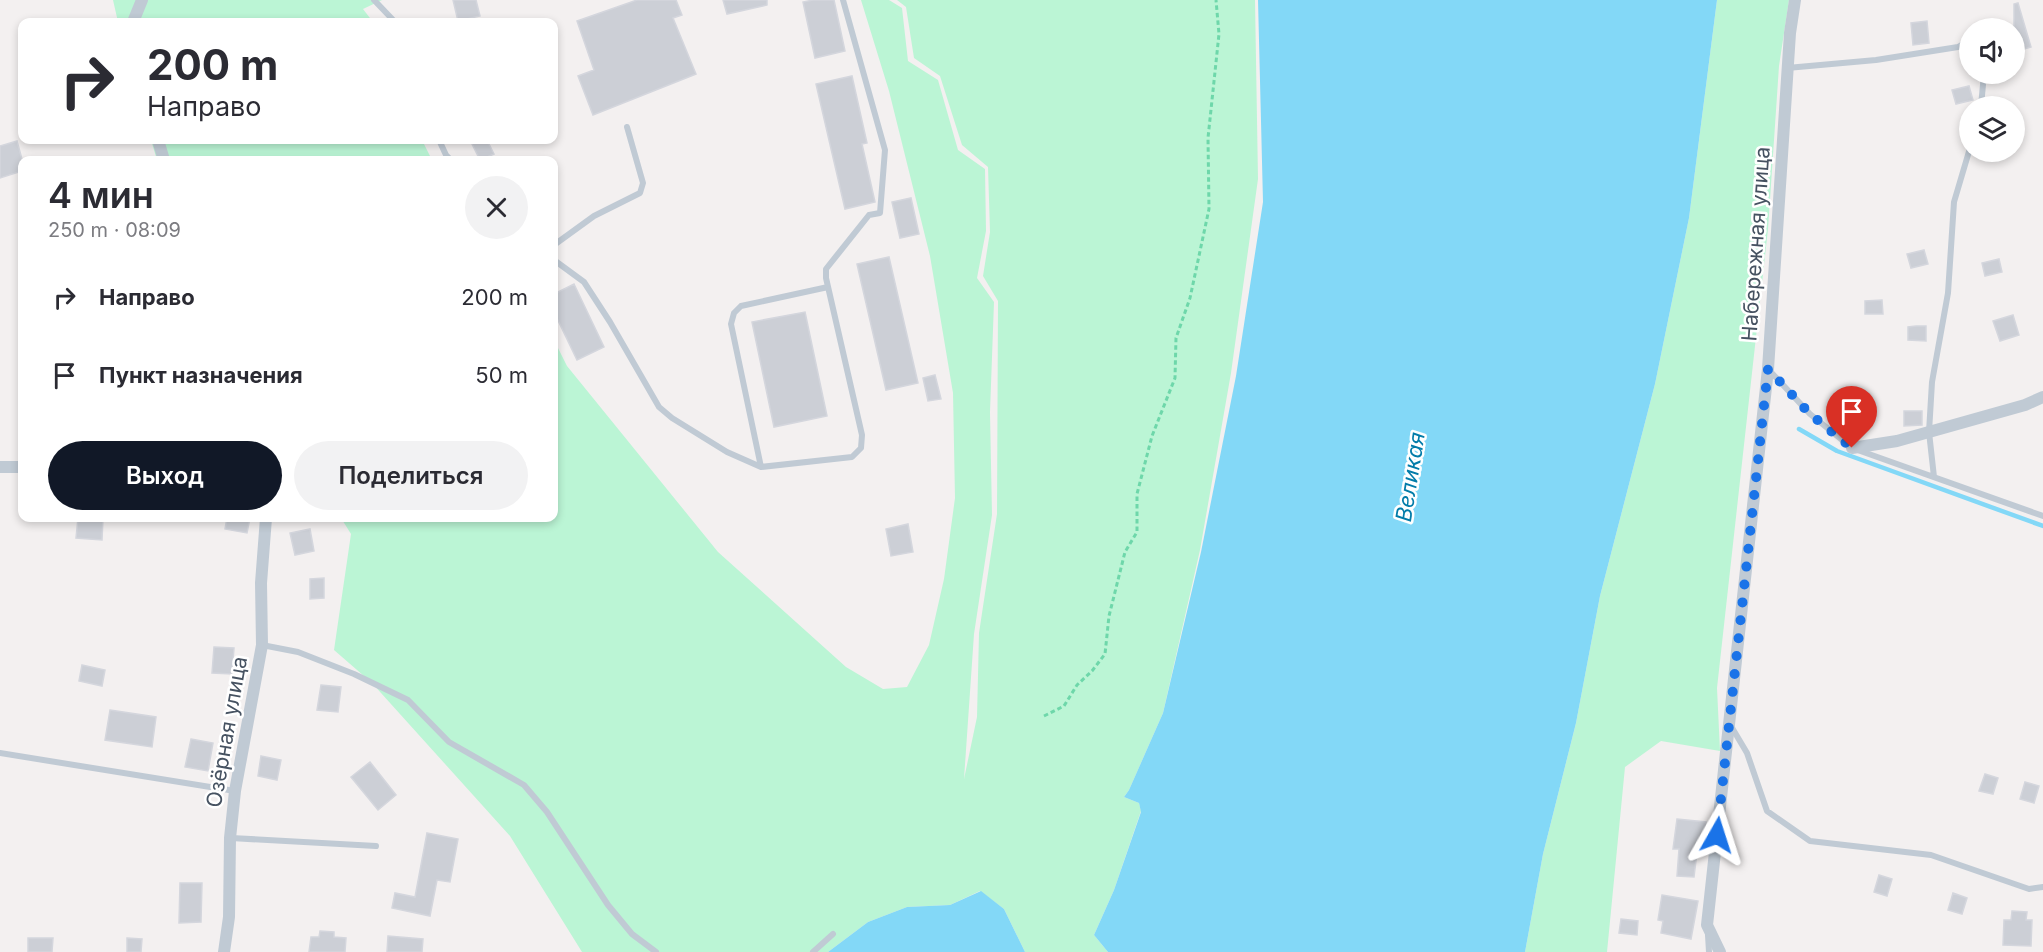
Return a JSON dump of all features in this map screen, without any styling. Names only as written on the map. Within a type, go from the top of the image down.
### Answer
[{"type":"street","points":[[135,18],[142,0]]},
{"type":"street","name":"Набережная улица","points":[[1707,925],[1768,369],[1787,68],[1795,0]]},
{"type":"street","points":[[1852,448],[1897,441],[2025,405],[2043,397]]},
{"type":"street","points":[[0,467],[18,467]]},
{"type":"street","name":"Озёрная улица","points":[[224,952],[229,917],[230,838],[235,791],[262,645],[261,583],[266,522]]},
{"type":"street","points":[[1707,925],[1720,952]]},
{"type":"lane","points":[[374,0],[391,18]]},
{"type":"lane","points":[[558,263],[584,282],[659,407],[672,418],[727,452],[761,466],[852,457],[861,448],[862,435],[828,287],[826,269],[869,215],[879,213],[885,150],[843,0]]},
{"type":"lane","points":[[1787,68],[1876,60],[1959,46]]},
{"type":"lane","points":[[558,242],[594,216],[640,193],[643,183],[627,127]]},
{"type":"lane","points":[[1934,477],[1929,432],[1932,382],[1948,293],[1954,202],[1966,162]]},
{"type":"lane","points":[[761,466],[731,324],[734,313],[741,306],[828,287]]},
{"type":"lane","points":[[1768,369],[1810,414],[1852,448],[2043,516]]},
{"type":"lane","points":[[262,645],[298,652],[354,674],[408,700],[449,742],[524,785],[547,812],[608,905],[632,934],[656,952]]},
{"type":"lane","points":[[1729,723],[1747,753],[1767,812],[1810,842],[1931,855],[2029,889],[2043,887]]},
{"type":"lane","points":[[0,753],[235,791]]},
{"type":"lane","points":[[230,838],[376,846]]},
{"type":"lane","points":[[1707,925],[1709,952]]},
{"type":"lane","points":[[813,952],[833,934]]},
{"type":"path","points":[[1044,716],[1064,706],[1077,685],[1105,654],[1109,616],[1125,552],[1137,532],[1137,494],[1152,436],[1175,378],[1176,338],[1190,298],[1209,208],[1208,138],[1219,34],[1216,0]]},
{"type":"green space","points":[[113,0],[382,0],[363,9],[370,18],[117,18]]},
{"type":"green space","points":[[861,0],[889,0],[902,8],[908,61],[938,80],[958,150],[985,169],[986,231],[977,278],[994,302],[990,412],[992,515],[974,634],[964,779],[977,717],[979,633],[997,514],[998,301],[983,276],[990,232],[988,167],[962,145],[940,76],[914,58],[906,7],[897,0],[1255,0],[1258,179],[1231,373],[1200,550],[1163,713],[1124,797],[1139,803],[1141,811],[1114,890],[1094,935],[1108,952],[1025,952],[1004,909],[980,891],[950,905],[907,907],[868,922],[828,952],[582,952],[510,836],[372,683],[334,650],[351,534],[344,522],[558,522],[558,348],[567,366],[718,552],[846,667],[883,689],[907,687],[929,645],[944,579],[955,498],[953,393],[930,256],[889,91]]},
{"type":"green space","points":[[1717,0],[1789,0],[1779,66],[1768,229],[1717,688],[1720,751],[1661,741],[1625,767],[1607,952],[1525,952],[1543,854],[1576,723],[1600,596],[1655,384],[1689,218]]},
{"type":"green space","points":[[152,144],[424,144],[430,156],[156,156]]},
{"type":"water","name":"Великая","points":[[1258,0],[1717,0],[1689,218],[1655,384],[1600,596],[1576,723],[1543,854],[1525,952],[1108,952],[1094,935],[1114,890],[1141,812],[1139,803],[1124,797],[1163,713],[1201,552],[1236,376],[1263,202]]},
{"type":"water","points":[[981,891],[1004,909],[1025,952],[828,952],[868,922],[907,907],[950,905]]},
{"type":"building","points":[[453,0],[476,0],[480,16],[457,18]]},
{"type":"building","points":[[637,0],[676,0],[682,15],[673,18],[696,74],[593,115],[578,76],[594,70],[577,21]]},
{"type":"building","points":[[723,0],[767,0],[767,5],[727,14]]},
{"type":"building","points":[[834,0],[845,51],[815,58],[803,2]]},
{"type":"building","points":[[2018,3],[2022,18],[2014,18],[2014,4]]},
{"type":"building","points":[[1927,21],[1929,43],[1913,45],[1911,23]]},
{"type":"building","points":[[2025,27],[2031,47],[2025,49]]},
{"type":"building","points":[[852,76],[867,143],[862,144],[875,202],[845,209],[816,84]]},
{"type":"building","points":[[1969,86],[1972,96],[1959,96],[1959,103],[1956,104],[1952,90]]},
{"type":"building","points":[[17,141],[21,156],[18,156],[18,172],[0,178],[0,146]]},
{"type":"building","points":[[472,144],[489,144],[494,154],[478,156]]},
{"type":"building","points":[[911,198],[919,234],[900,238],[892,202]]},
{"type":"building","points":[[1924,250],[1928,264],[1911,268],[1907,254]]},
{"type":"building","points":[[889,257],[918,383],[886,390],[857,264]]},
{"type":"building","points":[[1999,259],[2002,272],[1985,276],[1982,263]]},
{"type":"building","points":[[574,284],[604,347],[577,360],[558,320],[558,292]]},
{"type":"building","points":[[1882,300],[1883,314],[1865,314],[1865,301]]},
{"type":"building","points":[[805,312],[827,416],[774,427],[752,322]]},
{"type":"building","points":[[2013,315],[2019,335],[2000,341],[1993,321]]},
{"type":"building","points":[[1926,326],[1926,341],[1908,340],[1908,327]]},
{"type":"building","points":[[935,375],[941,399],[928,401],[923,378]]},
{"type":"building","points":[[1904,411],[1922,411],[1922,425],[1904,426]]},
{"type":"building","points":[[78,522],[103,522],[102,540],[76,538]]},
{"type":"building","points":[[226,522],[249,522],[247,533],[225,529]]},
{"type":"building","points":[[908,524],[913,552],[891,556],[886,529]]},
{"type":"building","points":[[310,529],[314,551],[295,555],[290,533]]},
{"type":"building","points":[[324,578],[324,598],[310,599],[310,579]]},
{"type":"building","points":[[214,647],[234,648],[232,674],[212,673]]},
{"type":"building","points":[[82,665],[105,670],[102,686],[79,681]]},
{"type":"building","points":[[321,685],[341,687],[338,712],[317,710]]},
{"type":"building","points":[[110,710],[156,717],[152,747],[105,740]]},
{"type":"building","points":[[191,739],[213,743],[208,771],[185,767]]},
{"type":"building","points":[[261,756],[281,760],[277,780],[258,776]]},
{"type":"building","points":[[370,762],[396,795],[378,810],[351,777]]},
{"type":"building","points":[[1985,774],[1998,778],[1993,794],[1979,791]]},
{"type":"building","points":[[2025,782],[2039,786],[2034,803],[2020,799]]},
{"type":"building","points":[[1677,819],[1706,822],[1701,853],[1697,852],[1694,877],[1677,876],[1679,849],[1673,849]]},
{"type":"building","points":[[427,833],[458,839],[450,882],[437,880],[430,916],[392,908],[395,893],[415,897]]},
{"type":"building","points":[[1879,875],[1892,879],[1887,896],[1874,892]]},
{"type":"building","points":[[180,883],[202,883],[201,922],[179,923]]},
{"type":"building","points":[[1953,893],[1967,898],[1962,914],[1948,910]]},
{"type":"building","points":[[1662,895],[1698,901],[1691,939],[1661,933],[1663,921],[1658,920]]},
{"type":"building","points":[[2012,911],[2027,912],[2026,920],[2032,920],[2031,946],[2003,945],[2004,920],[2011,920]]},
{"type":"building","points":[[1621,919],[1638,921],[1637,935],[1619,933]]},
{"type":"building","points":[[320,931],[334,932],[334,937],[346,938],[345,952],[309,952],[311,937],[319,937]]},
{"type":"building","points":[[388,936],[423,939],[422,952],[387,952]]},
{"type":"building","points":[[28,938],[53,938],[52,952],[28,952]]},
{"type":"building","points":[[127,938],[142,939],[141,952],[127,952]]},
{"type":"waterway","points":[[1799,429],[1837,451],[2043,526]]},
{"type":"route","points":[[1717,835],[1768,369],[1810,414],[1852,448]]}]
